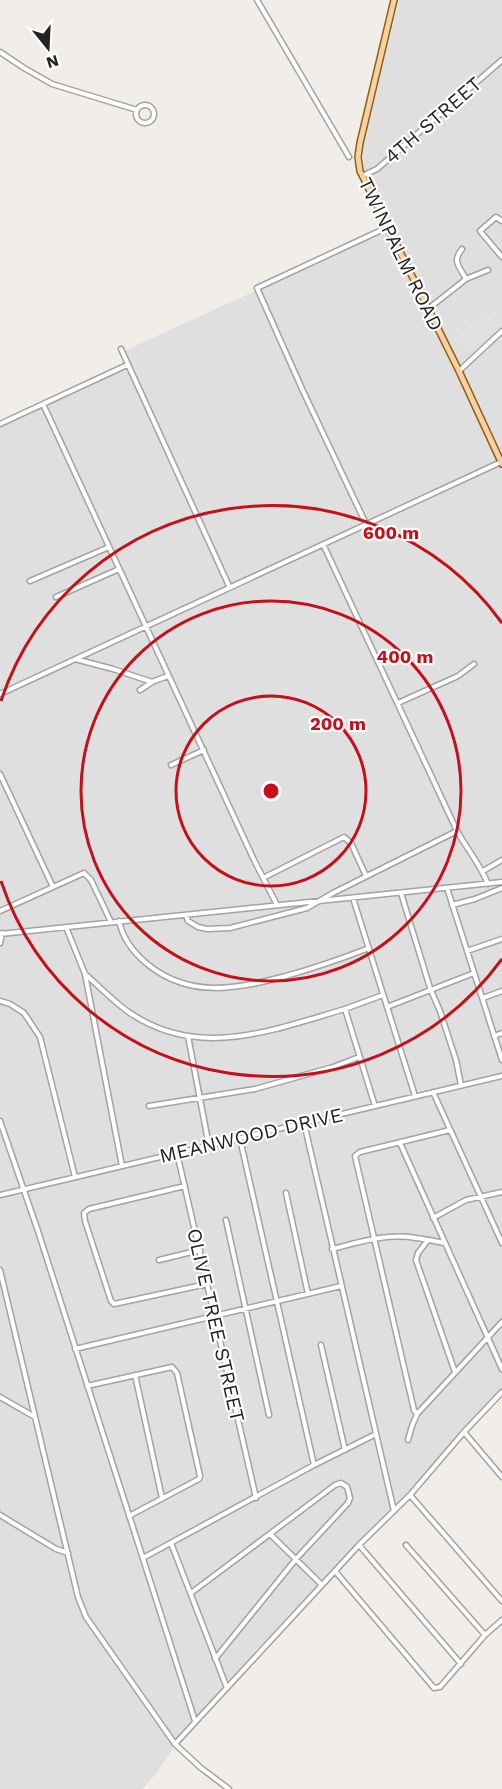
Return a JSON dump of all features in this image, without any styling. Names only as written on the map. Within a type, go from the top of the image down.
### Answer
[{"type":"main road","name":"TWINPALM ROAD","points":[[393,0],[360,143],[358,157],[362,176],[502,463]]},
{"type":"street","points":[[257,0],[349,157]]},
{"type":"street","points":[[0,52],[52,84],[137,110]]},
{"type":"street","name":"4TH STREET","points":[[362,176],[376,169],[502,60]]},
{"type":"street","points":[[142,105],[149,106],[154,112],[153,118],[148,122],[141,122],[137,117],[137,110],[142,105]]},
{"type":"street","points":[[502,221],[496,217],[480,231],[502,257]]},
{"type":"street","points":[[366,524],[257,288],[388,227]]},
{"type":"street","points":[[462,249],[456,255],[456,260],[466,279]]},
{"type":"street","points":[[428,309],[466,279],[488,270]]},
{"type":"street","points":[[459,371],[502,331]]},
{"type":"street","points":[[121,350],[229,586]]},
{"type":"street","points":[[0,424],[127,365]]},
{"type":"street","points":[[43,404],[168,676],[263,878],[278,905]]},
{"type":"street","points":[[0,694],[229,586],[502,463]]},
{"type":"street","points":[[323,544],[457,831],[483,871],[488,884]]},
{"type":"street","points":[[30,581],[109,547]]},
{"type":"street","points":[[56,597],[119,569]]},
{"type":"street","points":[[74,659],[152,682]]},
{"type":"street","points":[[398,703],[458,676],[474,664]]},
{"type":"street","points":[[140,690],[168,676]]},
{"type":"street","points":[[171,765],[204,750]]},
{"type":"street","points":[[0,774],[53,887]]},
{"type":"street","points":[[186,915],[188,921],[198,927],[230,928],[307,908],[457,831]]},
{"type":"street","points":[[263,878],[344,837],[351,843],[366,876]]},
{"type":"street","points":[[483,871],[502,860]]},
{"type":"street","points":[[0,911],[86,873],[111,922]]},
{"type":"street","points":[[0,943],[1,934],[502,882]]},
{"type":"street","points":[[447,888],[502,1060]]},
{"type":"street","points":[[452,905],[502,888]]},
{"type":"street","points":[[401,893],[430,988],[456,1060],[461,1085]]},
{"type":"street","points":[[352,898],[415,1096]]},
{"type":"street","points":[[119,921],[121,931],[139,957],[155,970],[178,982],[200,987],[220,989],[244,986],[320,966],[369,948]]},
{"type":"street","points":[[66,927],[85,974],[122,1166]]},
{"type":"street","points":[[467,951],[502,939]]},
{"type":"street","points":[[387,1007],[430,988],[474,973]]},
{"type":"street","points":[[85,974],[130,1013],[163,1029],[188,1036],[214,1039],[248,1035],[345,1010],[384,995]]},
{"type":"street","points":[[483,998],[502,991]]},
{"type":"street","points":[[0,1001],[24,1013],[40,1036],[75,1177]]},
{"type":"street","points":[[345,1010],[375,1106]]},
{"type":"street","points":[[494,1036],[502,1033]]},
{"type":"street","points":[[188,1036],[209,1146]]},
{"type":"street","points":[[149,1106],[284,1082],[359,1057]]},
{"type":"street","name":"MEANWOOD DRIVE","points":[[0,1195],[502,1076]]},
{"type":"street","points":[[433,1092],[502,1243]]},
{"type":"street","points":[[0,1121],[195,1721]]},
{"type":"street","points":[[304,1123],[394,1511]]},
{"type":"street","points":[[417,1414],[356,1154],[450,1130]]},
{"type":"street","points":[[240,1139],[314,1465]]},
{"type":"street","points":[[400,1143],[502,1369]]},
{"type":"street","name":"OLIVE TREE STREET","points":[[177,1153],[256,1498]]},
{"type":"street","points":[[185,1186],[89,1209],[84,1213],[85,1221],[111,1301],[114,1304],[207,1284]]},
{"type":"street","points":[[433,1218],[459,1203],[502,1192]]},
{"type":"street","points":[[286,1193],[308,1294]]},
{"type":"street","points":[[226,1220],[269,1415]]},
{"type":"street","points":[[332,1249],[374,1238],[414,1237],[444,1243]]},
{"type":"street","points":[[428,1240],[418,1253],[416,1260],[455,1372]]},
{"type":"street","points":[[159,1260],[200,1250]]},
{"type":"street","points":[[0,1270],[78,1597],[86,1617],[175,1744],[229,1789]]},
{"type":"street","points":[[75,1349],[341,1286]]},
{"type":"street","points":[[408,1440],[417,1414],[502,1322]]},
{"type":"street","points":[[321,1345],[345,1450]]},
{"type":"street","points":[[87,1386],[175,1369],[200,1473],[199,1479],[129,1516]]},
{"type":"street","points":[[135,1375],[162,1498]]},
{"type":"street","points":[[175,1744],[359,1545],[410,1495],[502,1392]]},
{"type":"street","points":[[0,1397],[35,1417]]},
{"type":"street","points":[[464,1432],[502,1477]]},
{"type":"street","points":[[143,1558],[376,1434]]},
{"type":"street","points":[[191,1593],[335,1485],[340,1483],[347,1487],[350,1498],[348,1503],[296,1559],[215,1659]]},
{"type":"street","points":[[410,1495],[502,1601]]},
{"type":"street","points":[[0,1515],[56,1550],[68,1553]]},
{"type":"street","points":[[270,1534],[322,1585]]},
{"type":"street","points":[[171,1543],[226,1688]]},
{"type":"street","points":[[359,1545],[460,1664]]},
{"type":"street","points":[[406,1545],[485,1635]]},
{"type":"street","points":[[335,1571],[434,1688],[440,1687],[485,1635],[502,1620]]},
{"type":"shaded area","points":[[399,0],[502,0],[502,458],[375,197],[364,168],[363,149]]},
{"type":"shaded area","points":[[386,231],[502,470],[502,1075],[0,1193],[0,428],[125,369],[124,351]]},
{"type":"shaded area","points":[[485,310],[499,326],[467,353],[456,337]]},
{"type":"shaded area","points":[[502,1076],[502,1391],[174,1747],[155,1775],[142,1789],[0,1789],[0,1195]]}]
